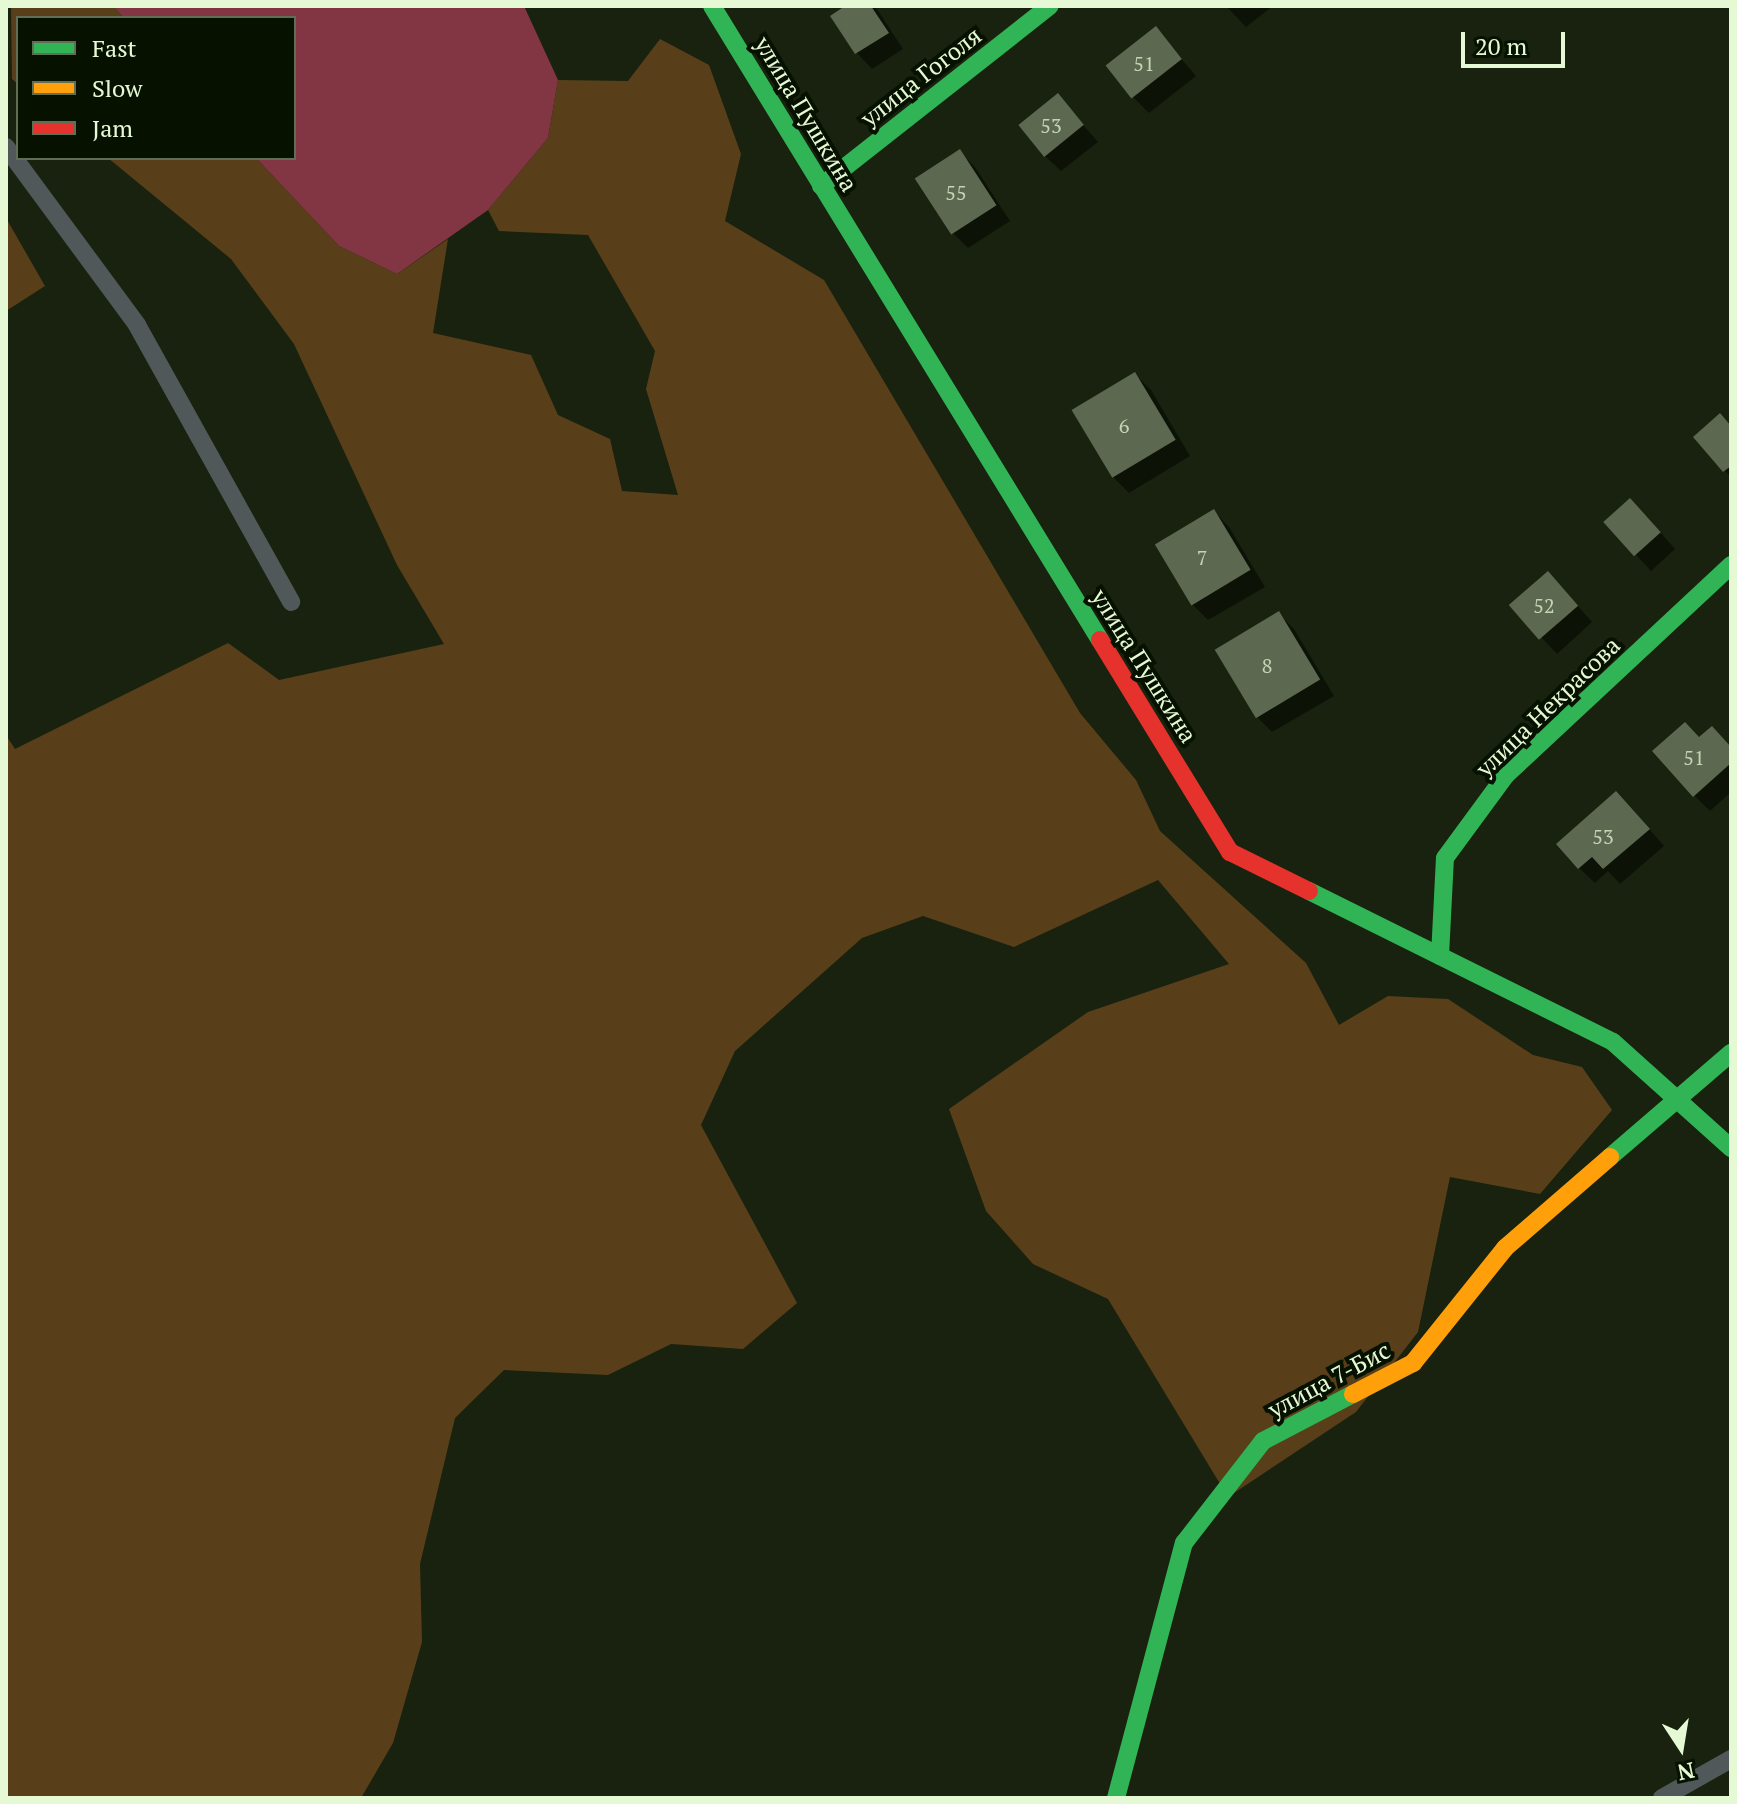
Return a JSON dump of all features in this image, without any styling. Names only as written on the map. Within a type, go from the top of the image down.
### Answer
[{"type":"street","name":"улица Пушкина","points":[[712,6],[1230,852],[1613,1042],[1731,1148]]},
{"type":"street","name":"улица Гоголя","points":[[821,186],[1050,6]]},
{"type":"street","name":"улица Некрасова","points":[[1440,956],[1445,858],[1506,775],[1731,565]]},
{"type":"street","name":"улица 7-Бис","points":[[1116,1798],[1184,1543],[1263,1441],[1413,1363],[1505,1248],[1731,1053]]},
{"type":"lane","points":[[6,147],[137,325],[291,602]]},
{"type":"lane","points":[[1662,1798],[1731,1759]]},
{"type":"shaded area","points":[[11,6],[113,6],[122,16],[16,16],[16,82],[12,79]]},
{"type":"shaded area","points":[[113,6],[524,6],[558,80],[548,138],[488,210],[397,274],[339,246],[258,160],[296,160],[296,16],[122,16]]},
{"type":"shaded area","points":[[660,39],[709,65],[741,154],[725,221],[824,280],[1080,713],[1136,780],[1160,831],[1306,963],[1339,1025],[1388,996],[1448,999],[1533,1055],[1582,1067],[1612,1110],[1540,1194],[1450,1177],[1418,1332],[1356,1412],[1228,1497],[1108,1299],[1033,1264],[986,1211],[949,1109],[1088,1012],[1229,964],[1158,880],[1014,947],[923,916],[862,938],[735,1051],[701,1125],[797,1303],[743,1349],[671,1344],[608,1375],[504,1370],[455,1418],[420,1564],[422,1642],[393,1743],[361,1798],[6,1798],[6,735],[15,749],[228,643],[279,680],[444,644],[397,565],[294,344],[231,259],[110,160],[258,160],[339,246],[397,274],[448,239],[433,333],[531,355],[558,415],[610,439],[622,491],[678,495],[646,389],[655,351],[588,235],[499,231],[488,210],[548,138],[558,80],[628,81]]},
{"type":"shaded area","points":[[6,218],[45,286],[6,311]]},
{"type":"building","points":[[845,6],[871,6],[889,33],[855,54],[830,16]]},
{"type":"building","points":[[1156,26],[1182,59],[1131,98],[1106,65]]},
{"type":"building","points":[[1058,93],[1084,125],[1044,157],[1018,125]]},
{"type":"building","points":[[960,149],[996,205],[951,235],[915,178]]},
{"type":"building","points":[[1135,372],[1176,440],[1112,478],[1072,410]]},
{"type":"building","points":[[1720,413],[1731,426],[1731,466],[1723,472],[1693,437]]},
{"type":"building","points":[[1630,498],[1661,532],[1634,556],[1603,522]]},
{"type":"building","points":[[1214,509],[1251,570],[1191,605],[1155,545]]},
{"type":"building","points":[[1548,571],[1578,606],[1539,640],[1509,605]]},
{"type":"building","points":[[1279,611],[1320,680],[1256,718],[1215,650]]},
{"type":"building","points":[[1685,722],[1699,737],[1712,726],[1731,747],[1731,763],[1693,797],[1652,751]]},
{"type":"building","points":[[1616,791],[1650,829],[1603,869],[1592,857],[1578,869],[1556,844]]},
{"type":"traffic: fast","points":[[712,6],[1100,640]]},
{"type":"traffic: fast","points":[[821,186],[1050,6]]},
{"type":"traffic: fast","points":[[1440,956],[1445,858],[1506,775],[1731,565]]},
{"type":"traffic: fast","points":[[1309,891],[1613,1042],[1731,1148]]},
{"type":"traffic: fast","points":[[1610,1157],[1731,1053]]},
{"type":"traffic: fast","points":[[1116,1798],[1184,1543],[1263,1441],[1353,1394]]},
{"type":"traffic: slow","points":[[1353,1394],[1413,1363],[1505,1248],[1610,1157]]},
{"type":"traffic: jam","points":[[1100,640],[1230,852],[1309,891]]}]
